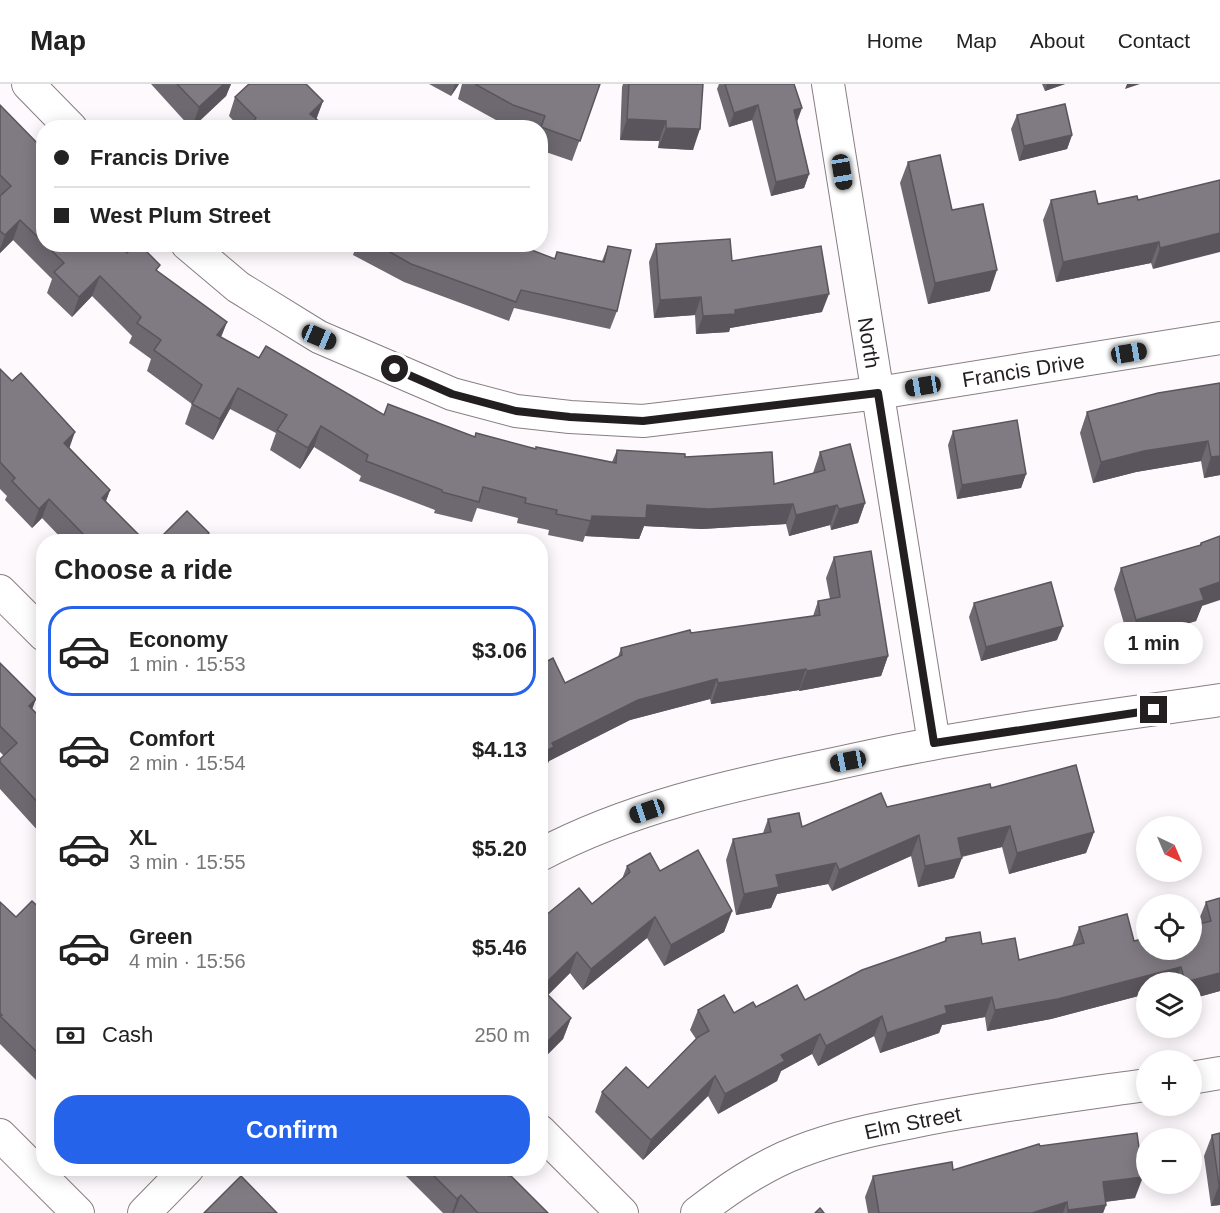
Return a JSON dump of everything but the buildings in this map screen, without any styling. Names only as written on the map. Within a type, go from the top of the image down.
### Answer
[{"type":"street","points":[[28,84],[63,120]]},
{"type":"street","name":"North","points":[[828,84],[934,743]]},
{"type":"street","name":"Francis Drive","points":[[196,252],[237,287],[319,337],[452,394],[516,411],[570,417],[643,421],[878,393],[1220,338]]},
{"type":"street","points":[[0,591],[36,627]]},
{"type":"street","points":[[548,851],[578,835],[704,793],[934,743],[1220,699]]},
{"type":"street","points":[[1202,1076],[1220,1073]]},
{"type":"street","name":"Elm Street","points":[[697,1213],[722,1193],[762,1168],[797,1152],[856,1133],[965,1111],[1136,1086]]},
{"type":"street","points":[[0,1135],[36,1171]]},
{"type":"street","points":[[548,1139],[622,1213]]},
{"type":"street","points":[[41,1176],[78,1213]]},
{"type":"street","points":[[144,1213],[180,1176]]},
{"type":"route","points":[[395,369],[452,394],[516,411],[643,421],[878,393],[934,743],[1154,710]]}]
